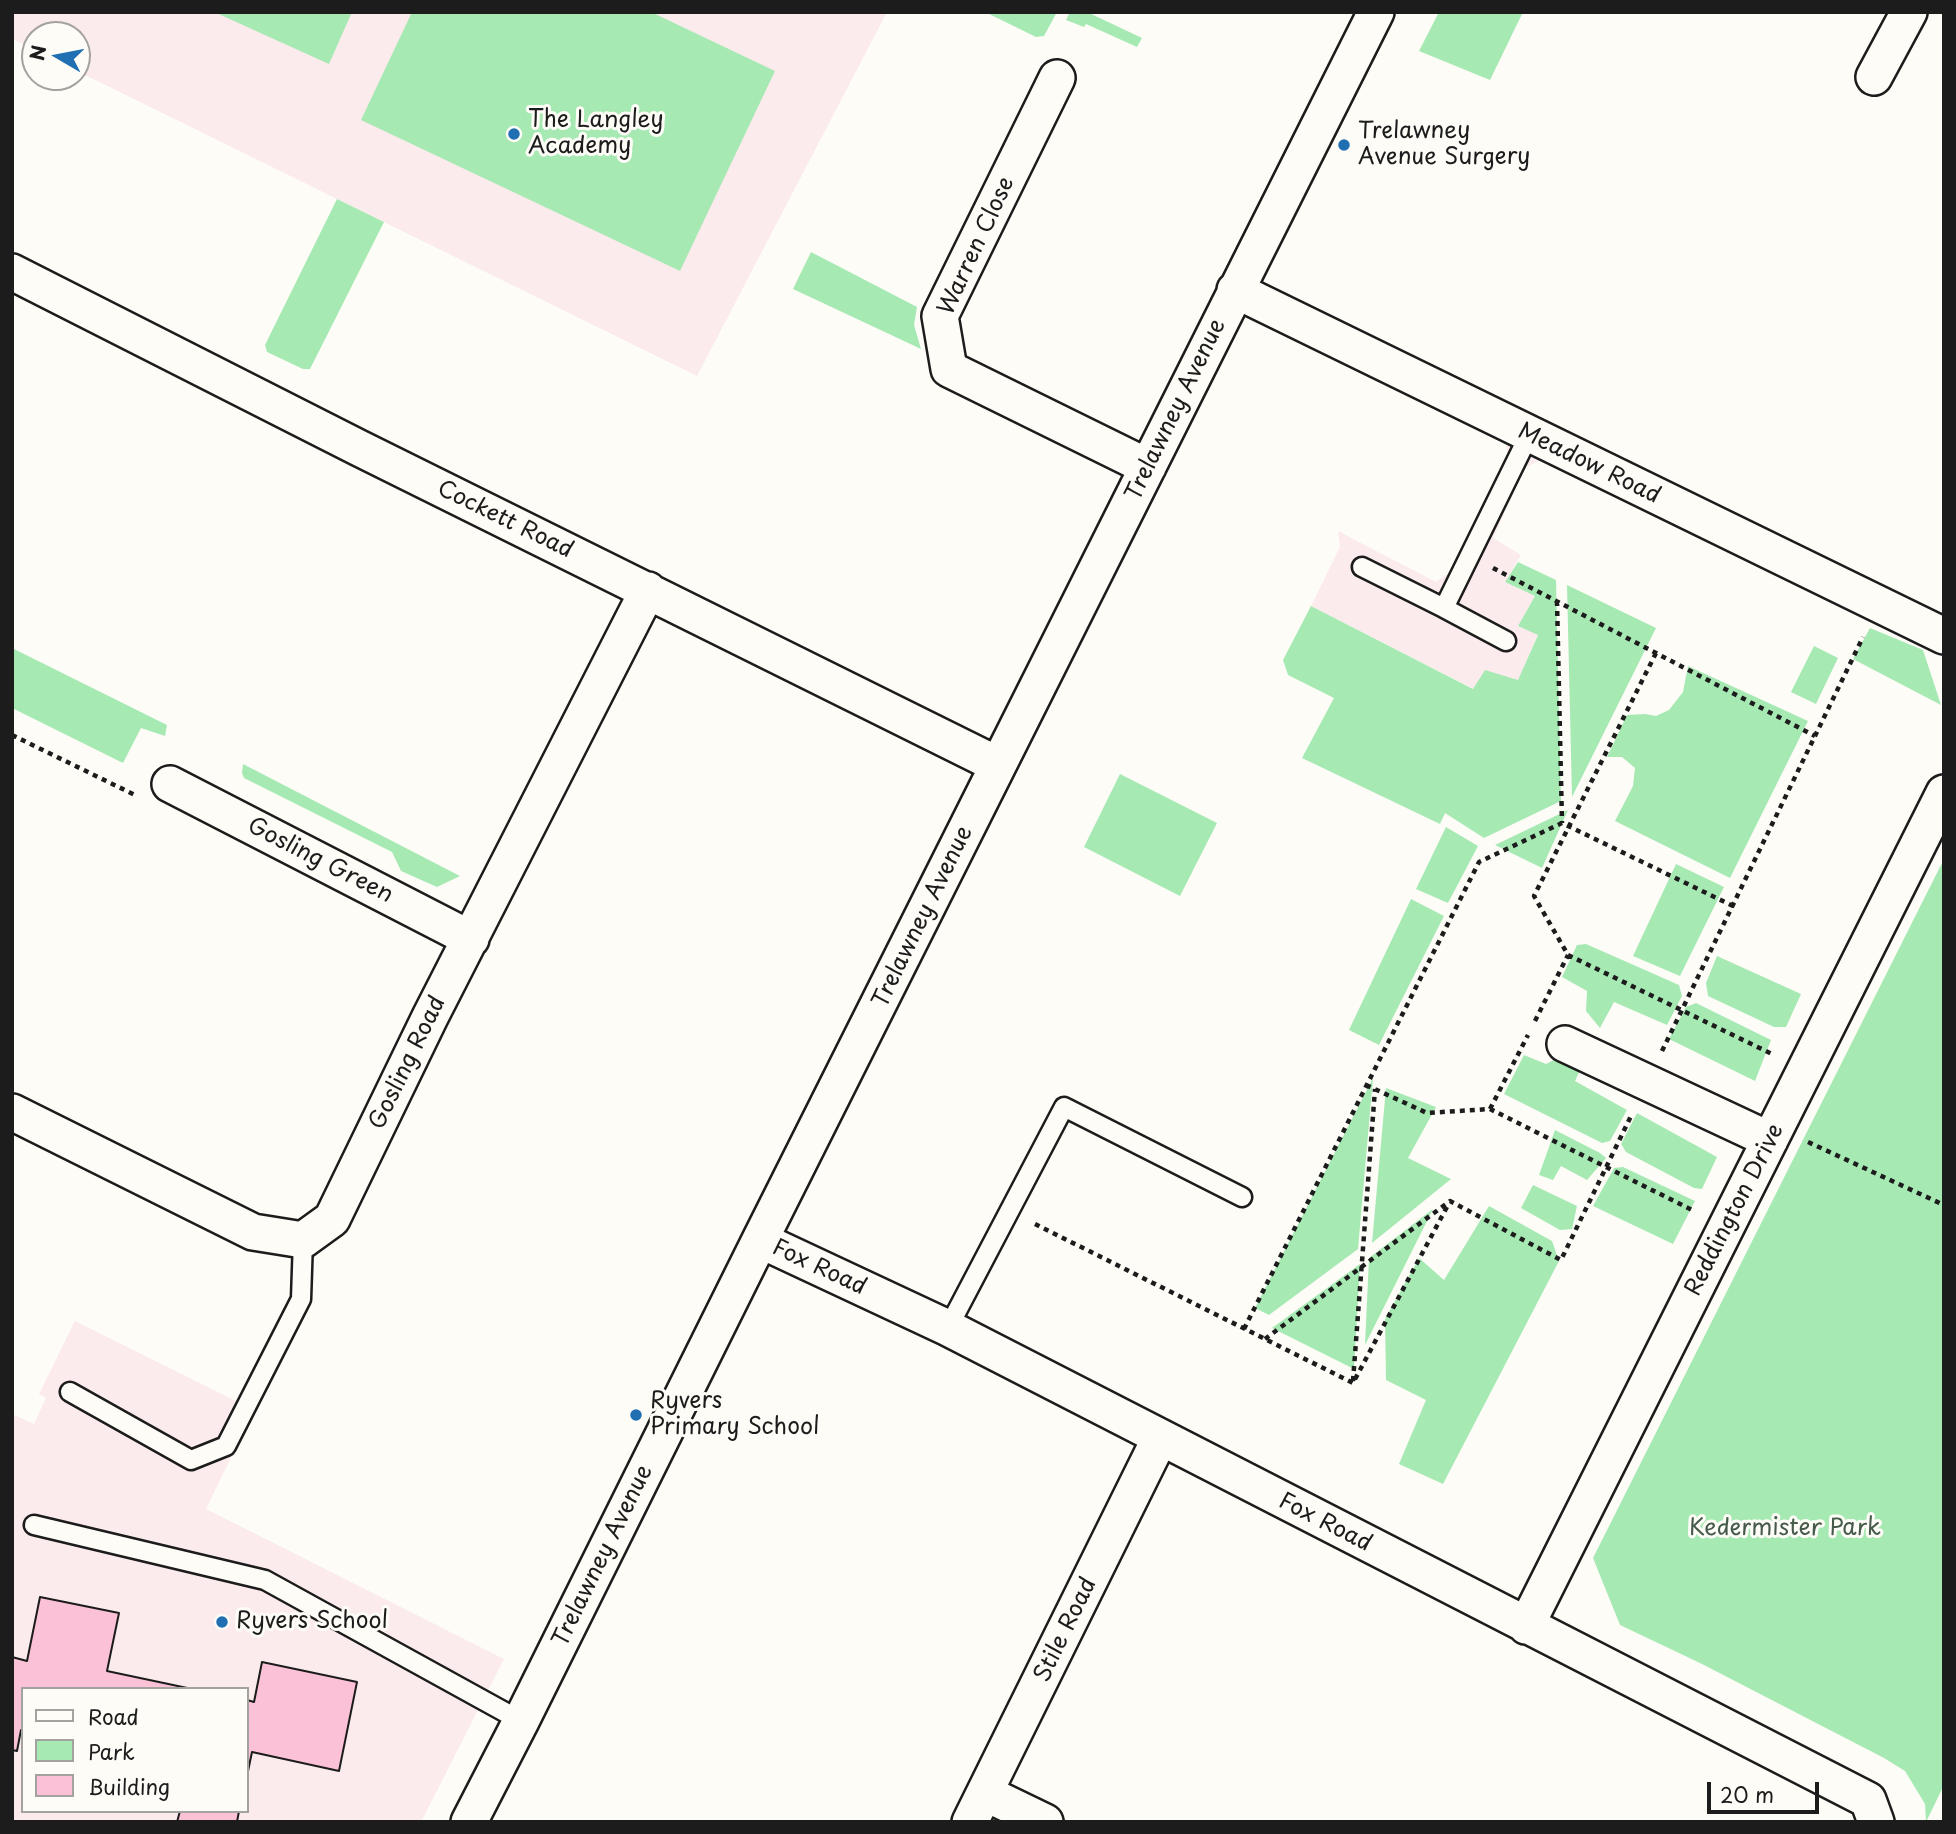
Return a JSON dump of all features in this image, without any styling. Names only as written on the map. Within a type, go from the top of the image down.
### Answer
[{"type":"street","name":"Trelawney Avenue","points":[[469,1822],[1376,12]]},
{"type":"street","points":[[1874,77],[1909,12]]},
{"type":"street","name":"Warren Close","points":[[1057,78],[940,316],[949,369],[1148,467]]},
{"type":"street","name":"Cockett Road","points":[[15,280],[998,765]]},
{"type":"street","name":"Meadow Road","points":[[1235,290],[1944,636]]},
{"type":"street","name":"Gosling Road","points":[[303,1240],[332,1219],[648,590]]},
{"type":"street","name":"Gosling Green","points":[[170,784],[471,939]]},
{"type":"street","name":"Reddington Drive","points":[[1526,1626],[1944,793]]},
{"type":"street","points":[[1565,1044],[1773,1133]]},
{"type":"street","points":[[12,1112],[253,1232],[303,1240]]},
{"type":"street","name":"Fox Road","points":[[760,1240],[948,1328],[1868,1800],[1875,1822]]},
{"type":"street","name":"Stile Road","points":[[978,1807],[1160,1438]]},
{"type":"street","points":[[978,1807],[1045,1822]]},
{"type":"lane","points":[[1444,608],[1529,435]]},
{"type":"lane","points":[[1362,567],[1506,641]]},
{"type":"lane","points":[[948,1328],[1064,1107],[1242,1197]]},
{"type":"lane","points":[[70,1392],[191,1460],[226,1446],[301,1299],[303,1240]]},
{"type":"lane","points":[[34,1525],[265,1580],[521,1721]]},
{"type":"path","points":[[1470,555],[1815,736]]},
{"type":"path","points":[[1556,601],[1563,823]]},
{"type":"path","points":[[1656,653],[1534,896],[1568,955],[1804,1070]]},
{"type":"path","points":[[12,735],[138,797],[170,784]]},
{"type":"path","points":[[1563,823],[1732,906]]},
{"type":"path","points":[[1244,1329],[1479,862],[1563,823]]},
{"type":"path","points":[[1366,1084],[1427,1113],[1490,1109],[1726,1227]]},
{"type":"path","points":[[1353,1383],[1375,1089]]},
{"type":"path","points":[[1773,1133],[1944,1205]]},
{"type":"path","points":[[1353,1383],[1450,1201]]},
{"type":"path","points":[[1009,1211],[1353,1383]]},
{"type":"shaded area","name":"The Langley Academy","points":[[12,12],[887,12],[697,376],[91,78],[91,21],[21,21],[21,43],[12,39]]},
{"type":"shaded area","points":[[1506,445],[1544,458],[1525,468],[1493,538],[1521,555],[1505,582],[1535,596],[1518,626],[1538,634],[1518,680],[1474,689],[1311,606],[1340,547],[1338,531],[1436,582],[1454,569],[1509,459]]},
{"type":"shaded area","name":"Ryvers School","points":[[75,1321],[254,1410],[206,1509],[504,1659],[421,1822],[12,1822],[12,1414],[34,1424],[46,1398],[39,1394]]},
{"type":"green space","points":[[214,12],[352,12],[329,64]]},
{"type":"green space","points":[[412,12],[651,12],[775,71],[680,271],[361,120]]},
{"type":"green space","points":[[985,12],[1057,12],[1044,36],[1036,37]]},
{"type":"green space","points":[[1070,12],[1087,12],[1142,38],[1137,47],[1086,24],[1084,27],[1066,20]]},
{"type":"green space","points":[[1439,12],[1523,12],[1490,80],[1419,51]]},
{"type":"green space","points":[[337,199],[384,222],[310,369],[303,369],[267,352],[265,345]]},
{"type":"green space","points":[[811,252],[917,307],[914,325],[921,349],[793,289]]},
{"type":"green space","points":[[1518,562],[1556,580],[1561,801],[1484,838],[1445,813],[1440,824],[1302,758],[1334,698],[1288,675],[1283,660],[1311,606],[1473,689],[1485,670],[1518,680],[1538,635],[1518,626],[1535,596],[1505,582]]},
{"type":"green space","points":[[1567,585],[1656,628],[1572,797]]},
{"type":"green space","points":[[1870,628],[1923,650],[1941,705],[1853,659]]},
{"type":"green space","points":[[1814,646],[1838,658],[1816,704],[1791,692]]},
{"type":"green space","points":[[12,648],[167,725],[165,736],[141,728],[123,763],[12,708]]},
{"type":"green space","points":[[1688,666],[1808,721],[1730,878],[1615,821],[1633,786],[1635,768],[1622,757],[1607,757],[1627,715],[1656,716],[1669,710],[1683,692]]},
{"type":"green space","points":[[243,764],[460,876],[437,887],[401,871],[392,852],[244,778]]},
{"type":"green space","points":[[1120,774],[1217,823],[1180,896],[1084,847]]},
{"type":"green space","points":[[1568,810],[1542,868],[1495,845]]},
{"type":"green space","points":[[1446,827],[1478,846],[1448,903],[1416,889]]},
{"type":"green space","name":"Kedermister Park","points":[[1944,859],[1944,1785],[1926,1822],[1925,1804],[1905,1771],[1702,1664],[1620,1625],[1593,1558]]},
{"type":"green space","points":[[1676,864],[1724,887],[1680,976],[1633,956]]},
{"type":"green space","points":[[1411,899],[1444,916],[1379,1045],[1349,1030]]},
{"type":"green space","points":[[1586,944],[1679,985],[1682,996],[1667,1025],[1614,1002],[1600,1028],[1586,1011],[1587,991],[1562,977],[1577,945]]},
{"type":"green space","points":[[1717,956],[1801,994],[1786,1027],[1774,1027],[1708,996],[1706,983]]},
{"type":"green space","points":[[1696,1003],[1771,1040],[1755,1081],[1669,1039],[1686,1007]]},
{"type":"green space","points":[[1568,1053],[1587,1055],[1575,1081],[1627,1110],[1610,1141],[1602,1143],[1504,1094],[1524,1055],[1546,1064]]},
{"type":"green space","points":[[1373,1078],[1358,1249],[1269,1315],[1255,1308]]},
{"type":"green space","points":[[1386,1088],[1436,1107],[1408,1158],[1451,1179],[1372,1243]]},
{"type":"green space","points":[[1637,1113],[1717,1157],[1702,1189],[1694,1188],[1626,1152],[1621,1144]]},
{"type":"green space","points":[[1555,1130],[1606,1158],[1587,1180],[1561,1166],[1553,1180],[1539,1175]]},
{"type":"green space","points":[[1623,1167],[1695,1201],[1673,1244],[1593,1206],[1614,1168]]},
{"type":"green space","points":[[1533,1185],[1577,1206],[1572,1229],[1560,1230],[1521,1208]]},
{"type":"green space","points":[[1489,1206],[1552,1241],[1559,1261],[1443,1484],[1399,1464],[1426,1400],[1386,1380],[1385,1319],[1419,1258],[1444,1280]]},
{"type":"green space","points":[[1433,1209],[1365,1345],[1369,1258]]},
{"type":"green space","points":[[1360,1264],[1354,1369],[1272,1328]]},
{"type":"building","points":[[40,1597],[119,1613],[107,1671],[183,1687],[21,1687],[21,1730],[17,1751],[12,1750],[12,1657],[27,1661]]},
{"type":"building","points":[[262,1662],[357,1682],[339,1771],[252,1752],[248,1771],[248,1700],[254,1702]]},
{"type":"building","points":[[179,1813],[239,1813],[237,1822],[177,1822]]},
{"type":"place","name":"The Langley Academy","points":[[514,134]]},
{"type":"place","name":"Trelawney Avenue Surgery","points":[[1344,145]]},
{"type":"place","name":"Ryvers Primary School","points":[[636,1415]]},
{"type":"place","name":"Ryvers School","points":[[222,1622]]}]
